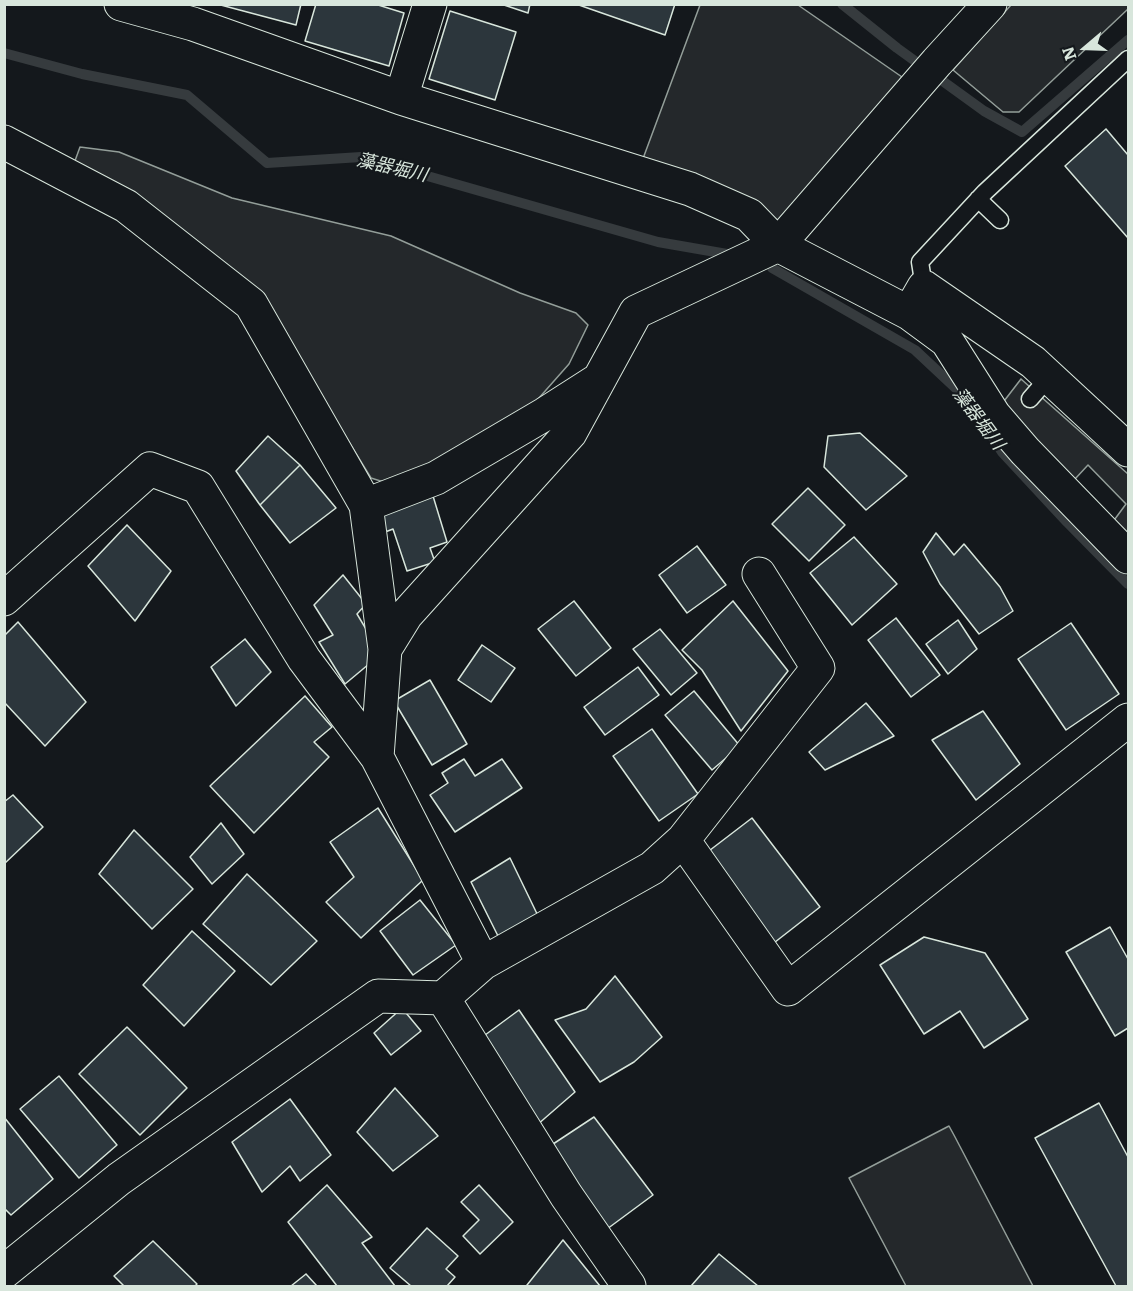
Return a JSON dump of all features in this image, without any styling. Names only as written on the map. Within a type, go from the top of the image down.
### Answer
[{"type":"street","points":[[121,4],[195,14],[401,98],[690,189],[749,215],[778,245],[916,300],[1033,362],[1040,388],[1128,450]]},
{"type":"street","points":[[401,98],[430,4]]},
{"type":"street","points":[[385,649],[406,615],[570,433],[636,312],[778,245],[990,4]]},
{"type":"street","points":[[4,142],[126,206],[251,304],[366,505],[385,649],[377,757]]},
{"type":"street","points":[[916,300],[947,341],[994,415],[1025,451],[1128,557]]},
{"type":"street","points":[[366,505],[436,478],[545,414],[599,379]]},
{"type":"street","points":[[4,599],[150,469],[198,487],[304,659],[377,757],[483,963]]},
{"type":"street","points":[[4,1272],[119,1179],[378,996],[442,998],[483,963],[652,868],[683,840],[818,668],[759,574]]},
{"type":"street","points":[[683,840],[788,989],[1128,720]]},
{"type":"street","points":[[442,998],[566,1195],[629,1287]]},
{"type":"lane","points":[[916,300],[920,262],[978,199],[1128,59]]},
{"type":"lane","points":[[978,199],[1000,220]]},
{"type":"shaded area","points":[[700,5],[798,5],[902,77],[778,245],[638,172]]},
{"type":"shaded area","points":[[1011,5],[1128,5],[1128,9],[1019,112],[1003,112],[953,70]]},
{"type":"shaded area","points":[[80,147],[119,152],[232,198],[391,236],[520,293],[576,313],[588,325],[569,364],[531,407],[451,455],[390,484],[371,478],[258,294],[72,169]]},
{"type":"shaded area","points":[[1021,379],[1128,474],[1128,542],[1112,523],[1126,504],[1088,465],[1075,479],[1001,405]]},
{"type":"shaded area","points":[[949,1126],[1033,1286],[906,1286],[849,1178]]},
{"type":"building","points":[[217,4],[301,4],[296,25]]},
{"type":"building","points":[[316,4],[375,4],[404,13],[389,66],[305,41]]},
{"type":"building","points":[[501,4],[530,4],[528,13]]},
{"type":"building","points":[[576,4],[675,4],[665,35]]},
{"type":"building","points":[[450,11],[516,32],[495,100],[429,79]]},
{"type":"building","points":[[1106,129],[1128,155],[1128,238],[1065,166]]},
{"type":"building","points":[[860,433],[907,476],[866,510],[824,467],[828,436]]},
{"type":"building","points":[[268,436],[300,465],[260,505],[236,471]]},
{"type":"building","points":[[300,465],[336,508],[290,543],[260,505]]},
{"type":"building","points":[[808,488],[845,525],[809,561],[772,524]]},
{"type":"building","points":[[433,496],[447,542],[430,548],[435,562],[407,571],[393,529],[380,534],[374,516]]},
{"type":"building","points":[[127,525],[171,571],[135,621],[88,566]]},
{"type":"building","points":[[936,533],[954,555],[964,544],[1000,587],[1013,611],[979,634],[940,584],[923,552]]},
{"type":"building","points":[[854,537],[897,584],[852,625],[810,573]]},
{"type":"building","points":[[697,546],[726,585],[687,613],[659,575]]},
{"type":"building","points":[[343,575],[366,604],[357,614],[381,654],[345,684],[319,642],[333,635],[314,605]]},
{"type":"building","points":[[574,601],[611,648],[576,676],[538,629]]},
{"type":"building","points":[[733,601],[788,671],[741,731],[702,670],[682,650]]},
{"type":"building","points":[[896,618],[940,675],[911,697],[868,640]]},
{"type":"building","points":[[958,620],[977,649],[948,674],[926,644]]},
{"type":"building","points":[[18,622],[86,702],[45,746],[4,702],[4,636]]},
{"type":"building","points":[[1071,623],[1119,694],[1066,730],[1018,659]]},
{"type":"building","points":[[660,629],[697,673],[671,695],[633,649]]},
{"type":"building","points":[[245,639],[271,672],[236,706],[211,667]]},
{"type":"building","points":[[482,645],[515,668],[491,702],[458,680]]},
{"type":"building","points":[[638,667],[659,695],[605,735],[584,707]]},
{"type":"building","points":[[430,680],[467,744],[432,765],[394,701]]},
{"type":"building","points":[[694,691],[740,746],[712,770],[665,715]]},
{"type":"building","points":[[305,696],[332,727],[314,742],[329,757],[254,833],[210,786]]},
{"type":"building","points":[[866,703],[894,736],[825,770],[809,752]]},
{"type":"building","points":[[983,711],[1020,764],[976,800],[932,740]]},
{"type":"building","points":[[652,729],[698,794],[659,821],[613,756]]},
{"type":"building","points":[[464,759],[475,776],[502,759],[522,788],[455,832],[430,795],[448,783],[442,773]]},
{"type":"building","points":[[13,795],[43,827],[4,864],[4,802]]},
{"type":"building","points":[[378,808],[423,880],[361,938],[326,902],[354,877],[330,842]]},
{"type":"building","points":[[752,818],[820,907],[770,946],[701,857]]},
{"type":"building","points":[[221,823],[244,854],[212,884],[190,857]]},
{"type":"building","points":[[134,830],[193,889],[152,929],[99,874]]},
{"type":"building","points":[[510,858],[541,922],[502,944],[471,882]]},
{"type":"building","points":[[247,874],[317,941],[271,985],[203,924]]},
{"type":"building","points":[[420,900],[456,945],[413,975],[380,931]]},
{"type":"building","points":[[1110,927],[1128,959],[1128,1028],[1115,1036],[1066,952]]},
{"type":"building","points":[[192,931],[235,971],[184,1026],[143,985]]},
{"type":"building","points":[[924,937],[985,953],[1028,1019],[984,1048],[960,1011],[924,1034],[880,965]]},
{"type":"building","points":[[615,976],[662,1037],[634,1062],[600,1082],[555,1020],[586,1009]]},
{"type":"building","points":[[402,1008],[421,1031],[391,1055],[374,1033]]},
{"type":"building","points":[[519,1010],[575,1092],[537,1125],[481,1038]]},
{"type":"building","points":[[127,1027],[187,1088],[140,1135],[79,1074]]},
{"type":"building","points":[[59,1076],[117,1145],[79,1178],[20,1109]]},
{"type":"building","points":[[395,1088],[438,1136],[393,1171],[357,1132]]},
{"type":"building","points":[[290,1099],[331,1155],[300,1181],[290,1166],[262,1192],[232,1142]]},
{"type":"building","points":[[1099,1103],[1128,1157],[1128,1286],[1116,1286],[1035,1138]]},
{"type":"building","points":[[4,1117],[53,1179],[11,1215],[4,1208]]},
{"type":"building","points":[[594,1117],[653,1195],[603,1232],[547,1148]]},
{"type":"building","points":[[327,1185],[372,1237],[362,1243],[395,1286],[337,1286],[288,1222]]},
{"type":"building","points":[[479,1185],[513,1222],[480,1254],[463,1236],[479,1220],[461,1202]]},
{"type":"building","points":[[427,1228],[458,1256],[446,1269],[455,1277],[447,1286],[411,1286],[390,1268]]},
{"type":"building","points":[[563,1240],[600,1286],[527,1285]]},
{"type":"building","points":[[153,1241],[197,1284],[195,1286],[124,1286],[114,1276]]},
{"type":"building","points":[[719,1254],[758,1286],[691,1286]]},
{"type":"building","points":[[306,1274],[317,1286],[291,1286]]},
{"type":"waterway","points":[[842,4],[897,48],[984,111],[1022,132],[1128,40]]},
{"type":"waterway","name":"藻器堀川","points":[[4,53],[82,74],[187,95],[267,163],[361,157],[658,242],[727,254]]},
{"type":"waterway","name":"藻器堀川","points":[[772,268],[915,350],[968,402]]},
{"type":"waterway","name":"藻器堀川","points":[[989,432],[1002,452],[1128,584]]}]
